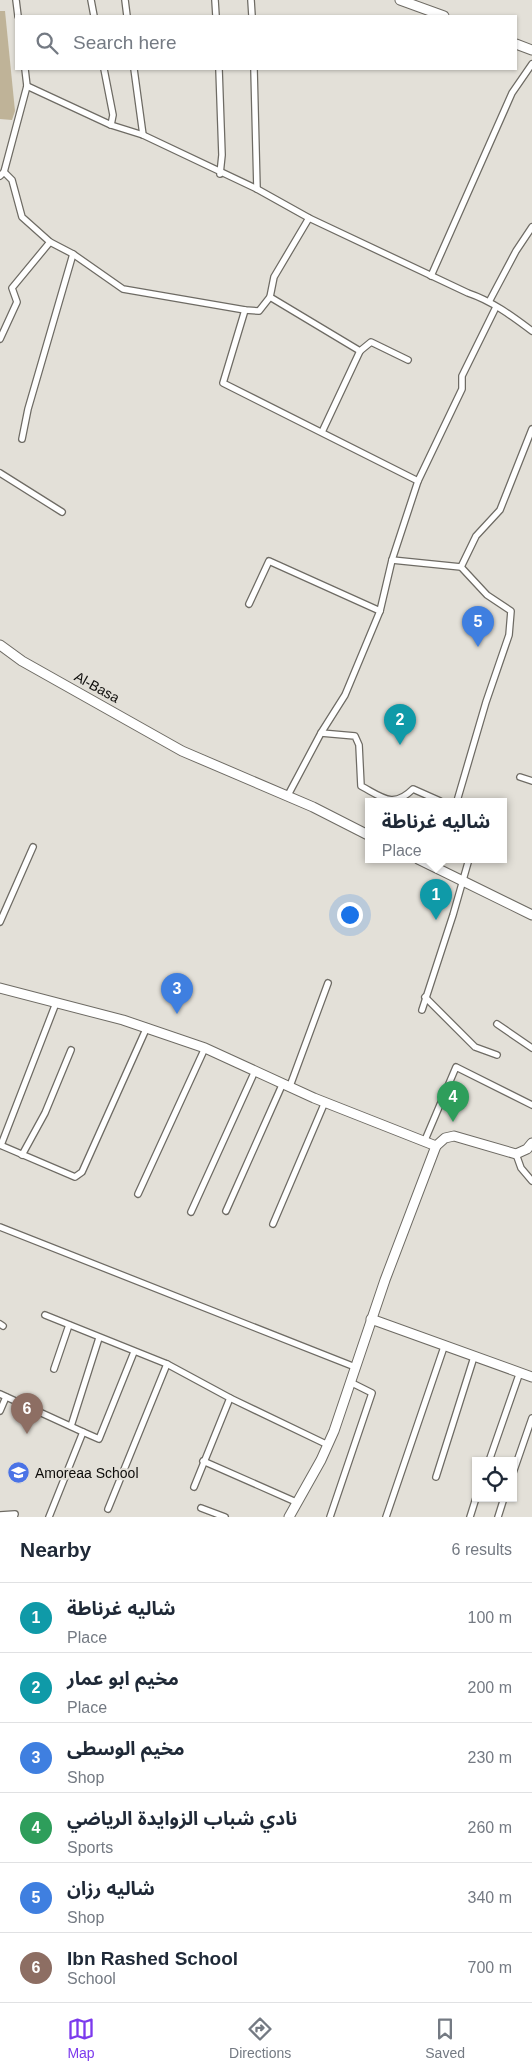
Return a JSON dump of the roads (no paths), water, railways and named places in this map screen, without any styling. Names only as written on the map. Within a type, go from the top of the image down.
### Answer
[{"type":"street","points":[[16,0],[18,15]]},
{"type":"street","points":[[91,0],[94,15]]},
{"type":"street","points":[[125,0],[127,15]]},
{"type":"street","points":[[215,0],[216,15]]},
{"type":"street","points":[[251,0],[252,15]]},
{"type":"street","points":[[400,0],[441,15]]},
{"type":"street","points":[[517,44],[532,50]]},
{"type":"street","points":[[431,276],[512,93],[532,64]]},
{"type":"street","points":[[25,70],[27,86],[2,174],[12,180],[22,217],[50,242],[73,254],[123,289],[259,311],[270,297],[274,278],[309,218]]},
{"type":"street","points":[[104,70],[113,115],[111,125]]},
{"type":"street","points":[[134,70],[143,135]]},
{"type":"street","points":[[219,70],[222,155],[220,174]]},
{"type":"street","points":[[254,70],[257,190]]},
{"type":"street","points":[[27,86],[111,125],[143,135],[220,174],[257,190],[309,218],[468,293],[490,300],[496,308],[532,331]]},
{"type":"street","points":[[490,300],[516,251],[532,227]]},
{"type":"street","points":[[0,339],[17,302],[12,288],[50,242]]},
{"type":"street","points":[[22,439],[28,409],[73,254]]},
{"type":"street","points":[[270,297],[360,351]]},
{"type":"street","points":[[287,797],[321,733],[345,695],[380,611],[392,560],[418,482],[462,389],[462,376],[496,308]]},
{"type":"street","points":[[245,310],[224,383],[418,482]]},
{"type":"street","points":[[322,432],[360,351],[371,342],[408,360]]},
{"type":"street","points":[[461,566],[476,536],[500,510],[532,429]]},
{"type":"street","points":[[0,473],[62,512]]},
{"type":"street","points":[[392,560],[461,566],[487,595],[512,611],[509,635],[486,702],[458,798]]},
{"type":"street","points":[[249,604],[269,561],[380,611]]},
{"type":"street","name":"Al-Basa","points":[[0,645],[22,661],[182,751],[365,834]]},
{"type":"street","points":[[321,733],[354,736],[359,746],[360,786],[384,798]]},
{"type":"street","points":[[520,777],[532,781]]},
{"type":"street","points":[[404,798],[413,789],[433,798]]},
{"type":"street","points":[[0,922],[33,846]]},
{"type":"street","points":[[427,863],[532,915]]},
{"type":"street","points":[[422,1010],[468,863]]},
{"type":"street","points":[[226,1212],[286,1085],[328,983]]},
{"type":"street","points":[[0,988],[147,1027],[205,1048],[326,1102],[436,1146]]},
{"type":"street","points":[[425,997],[475,1047],[497,1054]]},
{"type":"street","points":[[56,1003],[0,1145],[75,1177],[82,1172],[147,1027]]},
{"type":"street","points":[[498,1024],[532,1048]]},
{"type":"street","points":[[138,1194],[205,1048]]},
{"type":"street","points":[[22,1155],[45,1113],[71,1050]]},
{"type":"street","points":[[425,1140],[456,1066],[532,1105]]},
{"type":"street","points":[[191,1212],[255,1071]]},
{"type":"street","points":[[273,1224],[326,1102]]},
{"type":"street","points":[[289,1517],[328,1445],[371,1319],[436,1146],[445,1138],[454,1136],[516,1154],[527,1149],[532,1143]]},
{"type":"street","points":[[516,1154],[521,1168],[532,1181]]},
{"type":"street","points":[[0,1227],[355,1367]]},
{"type":"street","points":[[46,1315],[167,1364],[230,1398],[328,1445]]},
{"type":"street","points":[[371,1319],[532,1377]]},
{"type":"street","points":[[54,1369],[69,1325]]},
{"type":"street","points":[[71,1426],[99,1338]]},
{"type":"street","points":[[386,1517],[444,1346]]},
{"type":"street","points":[[0,1394],[99,1439],[134,1352]]},
{"type":"street","points":[[436,1477],[474,1357]]},
{"type":"street","points":[[108,1510],[167,1364]]},
{"type":"street","points":[[490,1457],[520,1372]]},
{"type":"street","points":[[330,1517],[372,1393],[350,1382]]},
{"type":"street","points":[[0,1411],[6,1397]]},
{"type":"street","points":[[194,1487],[230,1398]]},
{"type":"street","points":[[517,1461],[532,1418]]},
{"type":"street","points":[[49,1517],[83,1432]]},
{"type":"street","points":[[203,1461],[296,1502]]},
{"type":"street","points":[[470,1517],[475,1502]]},
{"type":"street","points":[[498,1517],[503,1502]]},
{"type":"street","points":[[201,1508],[224,1517]]},
{"type":"street","points":[[0,1515],[15,1514],[14,1517]]},
{"type":"place","name":"شاليه رزان","points":[[478,647]]},
{"type":"place","name":"مخيم ابو عمار","points":[[400,745]]},
{"type":"place","name":"شاليه غرناطة","points":[[436,920]]},
{"type":"place","name":"مخيم الوسطى","points":[[177,1014]]},
{"type":"place","name":"نادي شباب الزوايدة الرياضي","points":[[453,1122]]},
{"type":"place","name":"Ibn Rashed School","points":[[27,1434]]},
{"type":"place","name":"Amoreaa School","points":[[19,1473]]}]
